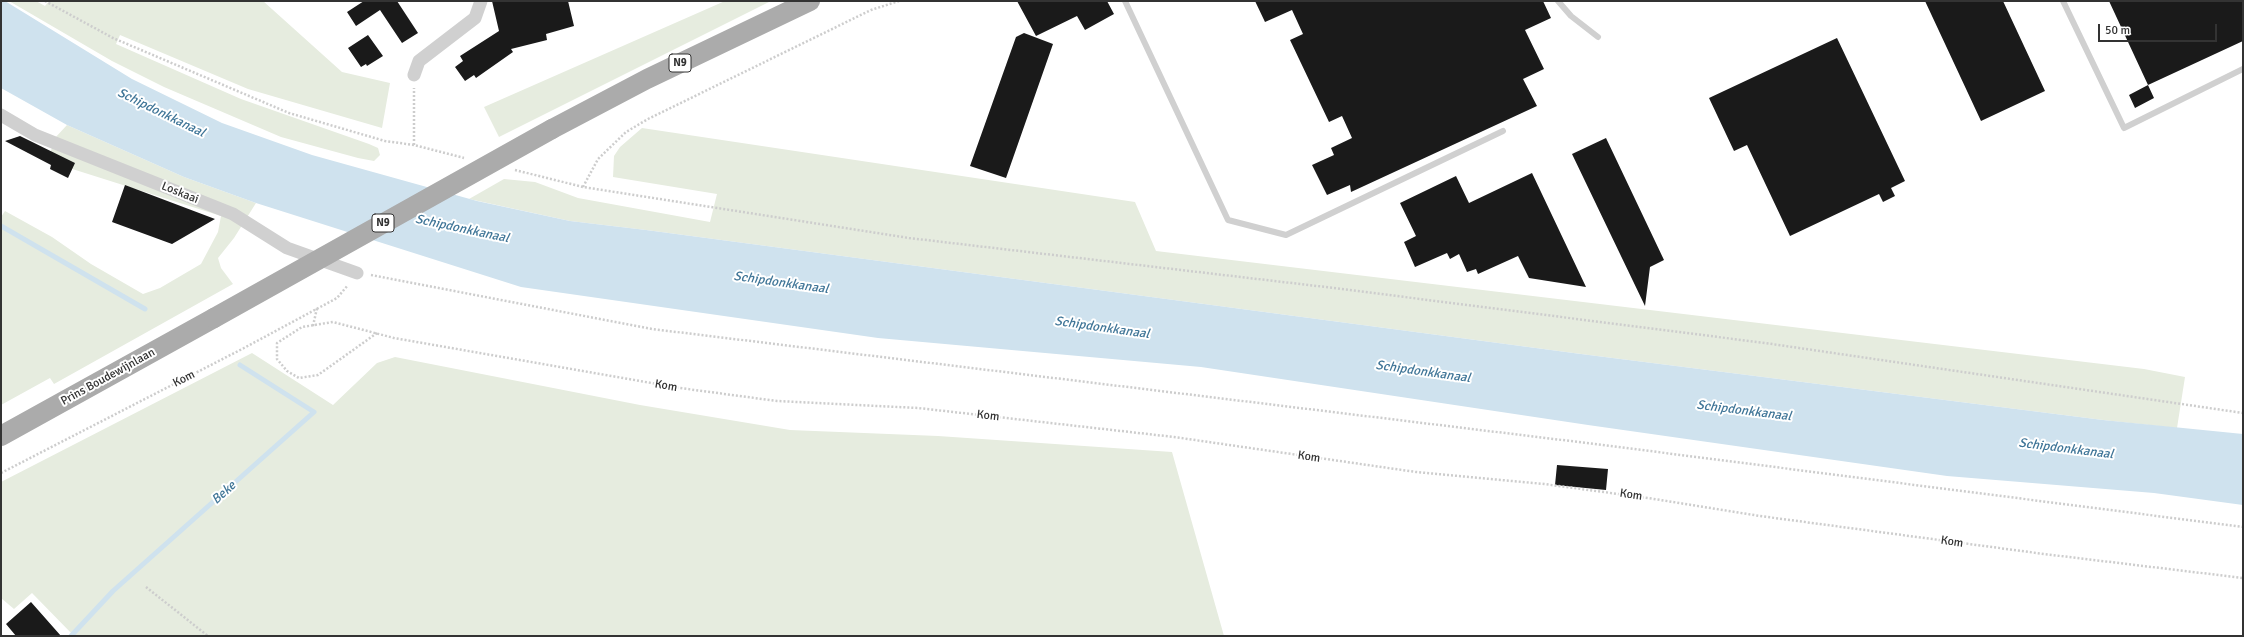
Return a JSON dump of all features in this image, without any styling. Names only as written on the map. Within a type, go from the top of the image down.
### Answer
[{"type":"main road","name":"Prins Boudewijnlaan","points":[[1,436],[552,128],[647,79],[810,1]]},
{"type":"street","points":[[414,75],[418,61],[475,18],[481,1]]},
{"type":"street","name":"Loskaai","points":[[1,115],[35,135],[233,214],[287,248],[357,273]]},
{"type":"lane","points":[[1125,1],[1228,220],[1286,235],[1503,131]]},
{"type":"lane","points":[[1558,1],[1571,16],[1598,37]]},
{"type":"lane","points":[[2063,1],[2124,128],[2243,69]]},
{"type":"path","points":[[45,1],[113,38],[289,113],[385,141],[414,145],[468,159]]},
{"type":"path","points":[[584,187],[598,159],[626,132],[655,115],[871,10],[898,1]]},
{"type":"path","points":[[414,75],[414,145]]},
{"type":"path","points":[[514,170],[584,187],[909,238],[1334,288],[1765,343],[2243,413]]},
{"type":"path","points":[[357,273],[652,329],[1579,442],[2243,527]]},
{"type":"path","name":"Kom","points":[[1,473],[244,348],[336,298],[346,288],[357,273]]},
{"type":"path","points":[[313,326],[318,308]]},
{"type":"path","name":"Kom","points":[[377,334],[318,375],[299,378],[287,371],[277,359],[277,342],[302,327],[333,322],[377,334],[672,387],[777,401],[918,408],[1174,437],[1416,472],[1544,484],[1641,497],[1760,516],[2044,554],[2243,578]]},
{"type":"path","points":[[146,587],[208,636]]},
{"type":"shaded area","points":[[9,1],[36,1],[45,6],[49,1],[263,1],[342,72],[390,83],[382,128],[248,89],[120,35],[116,44],[241,99],[369,144],[378,148],[380,155],[374,161],[281,137],[164,87],[112,61]]},
{"type":"shaded area","points":[[725,1],[771,1],[499,137],[484,107]]},
{"type":"shaded area","points":[[67,125],[184,177],[256,203],[234,238],[218,258],[221,268],[233,284],[54,384],[50,378],[1,405],[1,217],[5,211],[52,237],[91,264],[143,294],[160,288],[201,264],[218,232],[221,216],[66,167],[52,159],[51,151],[54,139]]},
{"type":"shaded area","points":[[642,128],[1135,202],[1156,251],[2144,369],[2185,377],[2177,428],[1581,354],[570,221],[469,199],[504,179],[535,182],[578,198],[710,222],[717,194],[613,177],[614,156],[620,147]]},
{"type":"shaded area","points":[[252,353],[333,405],[377,363],[395,357],[640,405],[790,430],[938,436],[1172,452],[1224,636],[74,636],[32,593],[14,609],[1,598],[1,482]]},
{"type":"water","name":"Schipdonkkanaal","points":[[1,1],[5,1],[132,79],[222,123],[312,155],[477,201],[570,221],[1581,354],[2103,420],[2243,434],[2243,505],[2154,493],[1947,476],[1588,425],[1201,367],[878,338],[521,287],[256,203],[184,177],[67,125],[1,88]]},
{"type":"building","points":[[364,1],[397,1],[418,33],[402,43],[380,10],[356,26],[347,12]]},
{"type":"building","points":[[492,1],[568,1],[574,26],[546,34],[547,40],[511,49],[513,52],[476,78],[474,75],[465,81],[455,67],[463,61],[460,56],[499,31]]},
{"type":"building","points":[[1017,1],[1107,1],[1114,14],[1085,30],[1077,16],[1036,36]]},
{"type":"building","points":[[1255,1],[1543,1],[1551,18],[1525,30],[1544,69],[1523,79],[1537,106],[1351,192],[1350,185],[1327,195],[1312,165],[1334,155],[1331,148],[1352,138],[1342,116],[1329,122],[1290,40],[1303,34],[1292,10],[1265,22]]},
{"type":"building","points":[[1925,1],[2003,1],[2045,91],[1981,121]]},
{"type":"building","points":[[2109,1],[2243,1],[2243,41],[2148,85]]},
{"type":"building","points":[[1024,33],[1053,44],[1006,178],[970,166],[1016,37]]},
{"type":"building","points":[[368,35],[383,56],[367,66],[366,64],[361,67],[348,48]]},
{"type":"building","points":[[1837,38],[1905,181],[1891,188],[1895,196],[1883,202],[1879,194],[1790,236],[1747,145],[1734,151],[1709,98]]},
{"type":"building","points":[[2148,85],[2154,98],[2135,108],[2129,95]]},
{"type":"building","points":[[20,136],[75,163],[68,178],[50,169],[51,165],[5,141]]},
{"type":"building","points":[[1606,138],[1664,260],[1650,267],[1645,306],[1572,154]]},
{"type":"building","points":[[1532,173],[1586,287],[1529,278],[1518,256],[1478,274],[1476,269],[1467,272],[1459,254],[1450,259],[1447,253],[1415,267],[1404,242],[1416,236],[1400,203],[1456,176],[1469,203]]},
{"type":"building","points":[[125,185],[215,219],[172,244],[112,222]]},
{"type":"building","points":[[1557,465],[1608,469],[1606,490],[1555,485]]},
{"type":"building","points":[[31,602],[61,636],[16,636],[6,624]]},
{"type":"waterway","name":"Beke","points":[[1,226],[145,309]]},
{"type":"waterway","name":"Beke","points":[[71,636],[113,591],[314,412],[240,365]]}]
